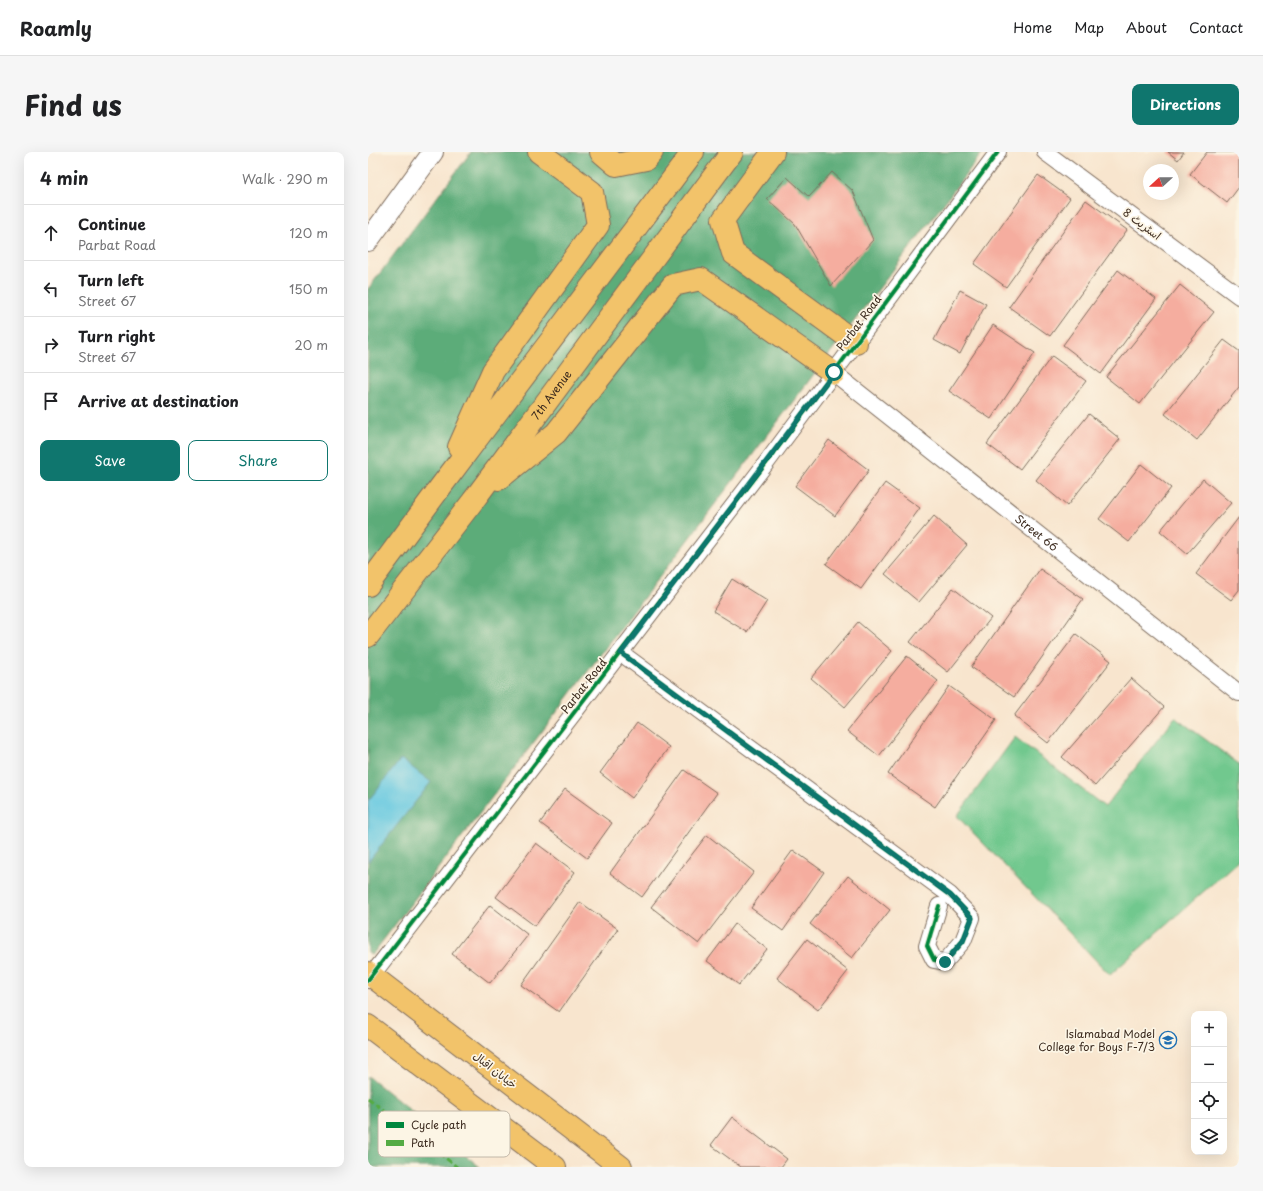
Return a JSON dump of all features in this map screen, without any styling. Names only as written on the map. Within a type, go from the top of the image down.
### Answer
[{"type":"main road","points":[[442,484],[493,371],[598,225],[592,192],[539,152]]},
{"type":"main road","points":[[601,152],[616,165],[646,159],[652,152]]},
{"type":"main road","points":[[368,584],[693,152]]},
{"type":"main road","name":"7th Avenue","points":[[368,636],[473,501],[732,152]]},
{"type":"main road","points":[[773,152],[723,220],[733,253],[856,343]]},
{"type":"main road","points":[[473,501],[556,432],[673,285],[701,279],[834,372]]},
{"type":"main road","name":"خیابان اقبال","points":[[369,976],[621,1167]]},
{"type":"main road","points":[[368,1026],[481,1111]]},
{"type":"main road","points":[[510,1133],[555,1167]]},
{"type":"street","points":[[368,241],[433,152]]},
{"type":"street","name":"Parbat Road","points":[[369,976],[621,653],[856,343],[998,152]]},
{"type":"street","name":"اسٹریٹ 8","points":[[1045,152],[1239,296]]},
{"type":"street","name":"Street 66","points":[[834,372],[1239,694]]},
{"type":"street","points":[[621,653],[950,895],[972,918],[963,941],[945,962],[934,960],[927,946],[939,906]]},
{"type":"green space","points":[[471,152],[983,152],[372,955],[368,952],[368,289]]},
{"type":"green space","points":[[1175,717],[1239,764],[1239,860],[1110,975],[957,816],[1015,737],[1105,807]]},
{"type":"green space","points":[[368,1076],[411,1111],[378,1111],[378,1157],[468,1157],[480,1167],[368,1167]]},
{"type":"water","points":[[401,759],[431,782],[368,862],[368,801]]},
{"type":"building","points":[[1168,152],[1184,152],[1178,160]]},
{"type":"building","points":[[1207,152],[1239,152],[1239,187],[1227,203],[1190,174]]},
{"type":"building","points":[[832,172],[853,191],[873,240],[831,286],[795,224],[767,199],[787,177],[809,197]]},
{"type":"building","points":[[1038,175],[1070,198],[1006,287],[974,264]]},
{"type":"building","points":[[1086,200],[1127,230],[1050,336],[1009,307]]},
{"type":"building","points":[[1118,270],[1156,299],[1101,374],[1063,345]]},
{"type":"building","points":[[1180,285],[1214,312],[1140,404],[1106,377]]},
{"type":"building","points":[[960,290],[986,304],[960,354],[934,340]]},
{"type":"building","points":[[993,325],[1035,353],[991,419],[949,391]]},
{"type":"building","points":[[1224,340],[1239,351],[1239,387],[1197,440],[1165,414]]},
{"type":"building","points":[[1052,356],[1086,381],[1020,469],[987,444]]},
{"type":"building","points":[[1089,414],[1120,439],[1067,506],[1036,480]]},
{"type":"building","points":[[829,440],[869,470],[835,516],[795,486]]},
{"type":"building","points":[[1141,464],[1171,488],[1129,542],[1099,519]]},
{"type":"building","points":[[1203,479],[1231,503],[1187,554],[1160,531]]},
{"type":"building","points":[[885,483],[920,508],[861,589],[826,564]]},
{"type":"building","points":[[934,516],[967,545],[919,602],[885,574]]},
{"type":"building","points":[[1239,517],[1239,590],[1231,600],[1196,574]]},
{"type":"building","points":[[1040,569],[1083,599],[1014,697],[971,667]]},
{"type":"building","points":[[732,579],[767,601],[747,632],[713,611]]},
{"type":"building","points":[[953,588],[991,618],[948,672],[910,642]]},
{"type":"building","points":[[858,622],[892,651],[845,707],[811,678]]},
{"type":"building","points":[[1076,634],[1111,661],[1048,743],[1014,716]]},
{"type":"building","points":[[907,656],[938,681],[879,756],[847,731]]},
{"type":"building","points":[[1131,678],[1164,707],[1095,786],[1062,757]]},
{"type":"building","points":[[949,686],[996,720],[935,807],[888,774]]},
{"type":"building","points":[[637,723],[669,747],[632,798],[600,773]]},
{"type":"building","points":[[684,770],[717,793],[642,897],[610,873]]},
{"type":"building","points":[[565,789],[612,823],[587,858],[540,823]]},
{"type":"building","points":[[707,835],[754,872],[699,944],[651,907]]},
{"type":"building","points":[[536,843],[575,872],[535,926],[496,897]]},
{"type":"building","points":[[793,850],[824,872],[783,931],[751,908]]},
{"type":"building","points":[[848,876],[890,910],[852,958],[810,924]]},
{"type":"building","points":[[580,902],[618,929],[559,1012],[521,985]]},
{"type":"building","points":[[490,905],[528,935],[490,983],[452,954]]},
{"type":"building","points":[[735,924],[767,949],[739,985],[707,961]]},
{"type":"building","points":[[807,939],[848,971],[818,1010],[777,978]]},
{"type":"building","points":[[732,1117],[787,1159],[781,1167],[741,1167],[711,1145]]},
{"type":"marked path","points":[[368,1098],[385,1111]]},
{"type":"marked path","points":[[444,1157],[457,1167]]},
{"type":"cycle path","points":[[368,980],[767,462],[998,152]]},
{"type":"cycle path","points":[[621,653],[950,895],[972,918],[963,941],[945,962],[934,960],[927,946],[939,906]]},
{"type":"place","name":"Islamabad Model College for Boys F-7/3","points":[[1168,1040]]},
{"type":"route","points":[[834,372],[621,653],[950,895],[972,918],[963,941],[945,962]]}]
